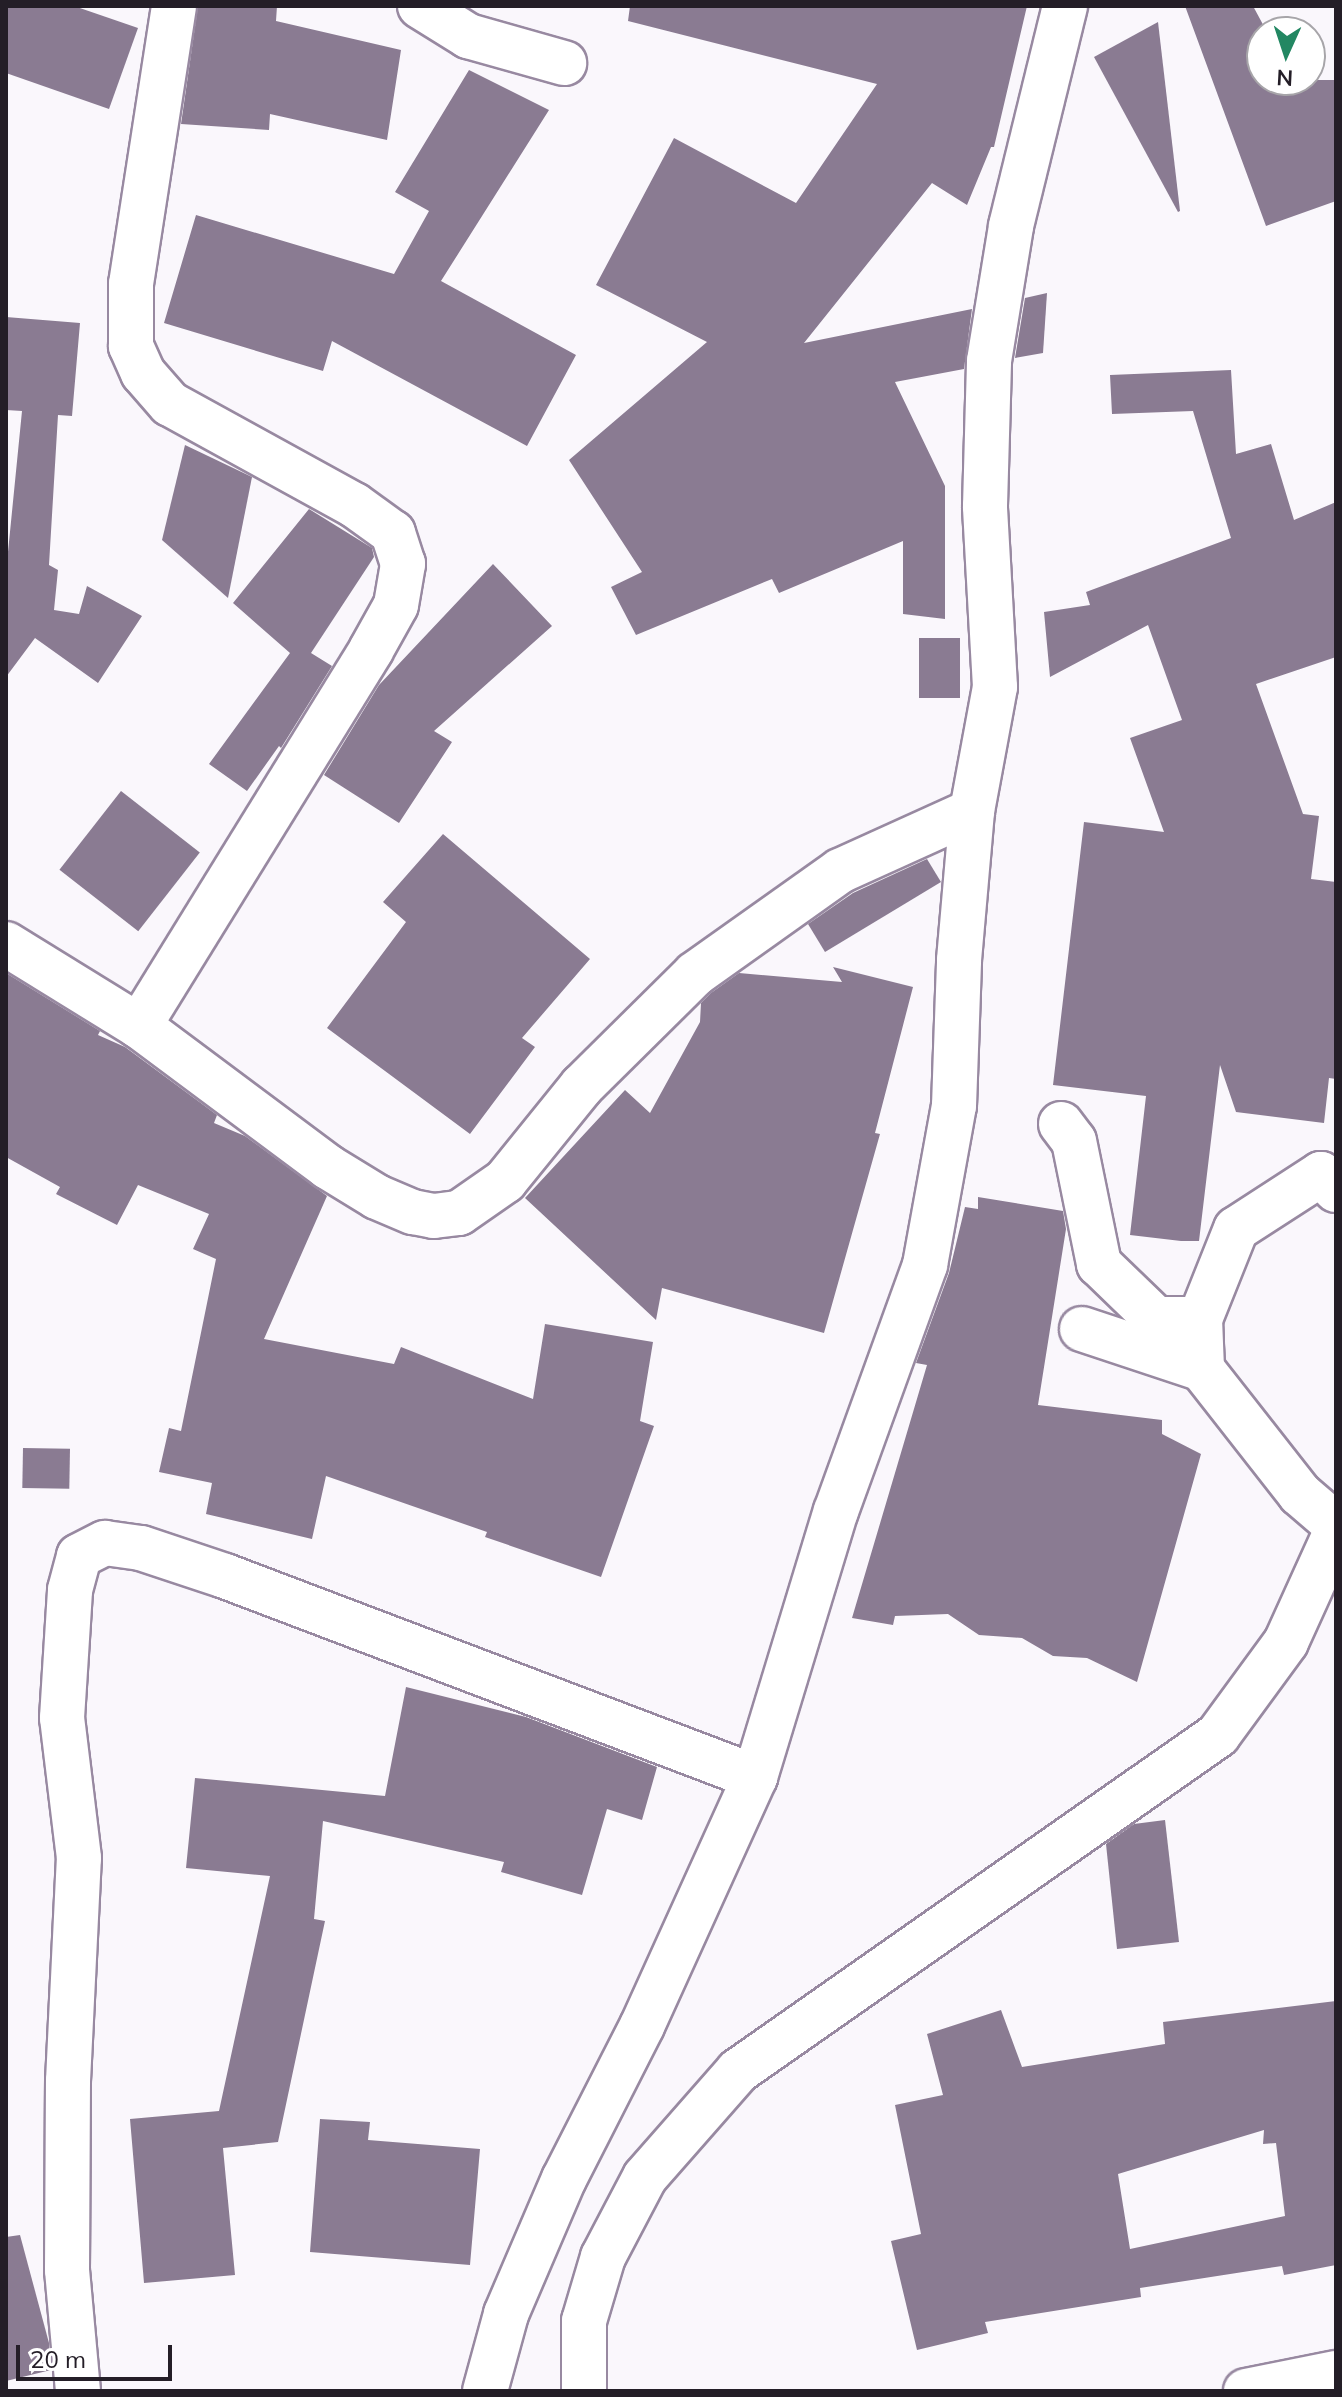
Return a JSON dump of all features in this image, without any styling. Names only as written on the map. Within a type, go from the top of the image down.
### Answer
[{"type":"street","points":[[139,1026],[371,650],[396,605],[403,564],[393,533],[354,505],[170,404],[143,373],[131,346],[131,284],[174,6]]},
{"type":"street","points":[[420,6],[468,36],[564,63]]},
{"type":"street","points":[[485,2391],[506,2314],[564,2179],[642,2026],[755,1777],[836,1511],[925,1265],[954,1106],[959,960],[972,811],[995,687],[985,506],[989,361],[1011,226],[1065,6]]},
{"type":"street","points":[[6,944],[139,1026],[328,1167],[377,1197],[413,1212],[434,1216],[459,1213],[505,1181],[582,1086],[695,974],[840,871],[972,811]]},
{"type":"street","points":[[1061,1124],[1074,1141],[1099,1264],[1156,1319],[1200,1319]]},
{"type":"street","points":[[1202,1369],[1200,1319],[1236,1229],[1321,1174],[1336,1190]]},
{"type":"street","points":[[1082,1329],[1202,1369],[1300,1494],[1336,1525]]},
{"type":"street","points":[[584,2391],[584,2321],[603,2257],[645,2177],[738,2071],[1218,1735],[1286,1642],[1336,1532]]},
{"type":"street","points":[[78,2391],[67,2270],[68,2081],[79,1858],[62,1718],[70,1590],[79,1556],[105,1543],[141,1548],[225,1576],[755,1777]]},
{"type":"street","points":[[1246,2391],[1336,2373]]},
{"type":"building","points":[[6,6],[74,6],[138,28],[109,109],[6,73]]},
{"type":"building","points":[[198,6],[277,6],[276,21],[401,50],[387,140],[270,114],[269,130],[181,124]]},
{"type":"building","points":[[630,6],[1027,6],[994,147],[991,147],[967,205],[932,183],[804,343],[972,309],[964,369],[895,382],[945,486],[945,619],[903,614],[903,541],[779,593],[772,579],[636,635],[611,587],[642,572],[569,460],[707,342],[596,285],[674,138],[796,203],[877,84],[628,21]]},
{"type":"building","points":[[1185,6],[1253,6],[1258,16],[1246,16],[1246,96],[1326,96],[1326,80],[1336,80],[1336,201],[1266,226]]},
{"type":"building","points":[[1158,22],[1180,211],[1178,212],[1094,57]]},
{"type":"building","points":[[469,70],[549,110],[441,281],[576,355],[527,446],[332,341],[323,371],[164,323],[196,215],[394,274],[429,211],[395,192]]},
{"type":"building","points":[[1047,293],[1043,353],[1015,358],[1025,298]]},
{"type":"building","points":[[6,317],[80,323],[72,416],[58,415],[49,565],[58,570],[54,610],[79,614],[87,586],[142,616],[98,683],[35,638],[6,677],[6,572],[22,411],[6,410]]},
{"type":"building","points":[[1231,370],[1236,454],[1271,444],[1294,520],[1336,502],[1336,657],[1256,684],[1303,814],[1319,816],[1311,879],[1336,882],[1336,1079],[1329,1078],[1324,1123],[1236,1112],[1220,1065],[1199,1241],[1181,1241],[1130,1235],[1146,1096],[1053,1085],[1084,822],[1164,832],[1130,738],[1182,720],[1148,625],[1050,677],[1044,612],[1090,605],[1086,592],[1231,538],[1193,411],[1112,414],[1110,375]]},
{"type":"building","points":[[185,445],[252,477],[228,598],[162,540]]},
{"type":"building","points":[[309,509],[372,548],[374,557],[311,653],[332,666],[281,748],[279,746],[247,791],[209,764],[290,653],[233,603]]},
{"type":"building","points":[[493,564],[552,626],[434,731],[452,742],[399,823],[324,775],[379,685]]},
{"type":"building","points":[[919,638],[960,638],[960,698],[919,698]]},
{"type":"building","points":[[121,791],[200,853],[138,931],[59,870]]},
{"type":"building","points":[[443,834],[590,959],[522,1038],[535,1047],[470,1134],[327,1028],[406,922],[383,902]]},
{"type":"building","points":[[927,859],[941,882],[825,952],[808,924],[853,893]]},
{"type":"building","points":[[833,967],[913,987],[875,1133],[880,1134],[824,1333],[662,1288],[656,1320],[525,1198],[625,1090],[650,1113],[700,1022],[701,1003],[711,993],[739,973],[842,982]]},
{"type":"building","points":[[6,973],[100,1031],[98,1035],[125,1047],[217,1115],[214,1123],[245,1136],[327,1196],[264,1339],[394,1364],[401,1347],[533,1399],[545,1324],[653,1342],[640,1421],[654,1426],[601,1577],[485,1537],[487,1532],[326,1476],[312,1539],[206,1514],[212,1483],[159,1472],[169,1428],[181,1431],[216,1259],[193,1249],[209,1214],[138,1185],[117,1225],[56,1194],[60,1187],[6,1157]]},
{"type":"building","points":[[978,1197],[1063,1211],[1066,1229],[1038,1405],[1162,1420],[1162,1434],[1201,1454],[1137,1682],[1087,1658],[1053,1656],[1022,1638],[979,1635],[948,1614],[895,1616],[893,1625],[852,1618],[927,1365],[916,1363],[949,1273],[965,1207],[978,1209]]},
{"type":"building","points":[[23,1448],[70,1449],[69,1489],[22,1488]]},
{"type":"building","points":[[406,1687],[526,1717],[657,1767],[642,1820],[607,1809],[582,1895],[501,1872],[504,1862],[323,1821],[314,1919],[325,1921],[278,2142],[223,2148],[235,2275],[144,2283],[130,2119],[219,2111],[270,1876],[186,1868],[195,1778],[385,1796]]},
{"type":"building","points":[[1165,1820],[1179,1942],[1117,1949],[1106,1844],[1134,1824]]},
{"type":"building","points":[[1336,2001],[1336,2265],[1284,2275],[1282,2266],[1140,2288],[1141,2297],[985,2322],[988,2333],[917,2350],[891,2241],[921,2234],[895,2105],[943,2095],[927,2034],[1001,2010],[1022,2067],[1165,2044],[1163,2022]],"holes":[[[1264,2130],[1263,2144],[1276,2143],[1285,2216],[1130,2249],[1118,2174]]]},
{"type":"building","points":[[320,2119],[370,2122],[368,2140],[480,2149],[470,2265],[310,2252]]},
{"type":"building","points":[[20,2235],[49,2343],[51,2370],[6,2381],[6,2237]]}]
